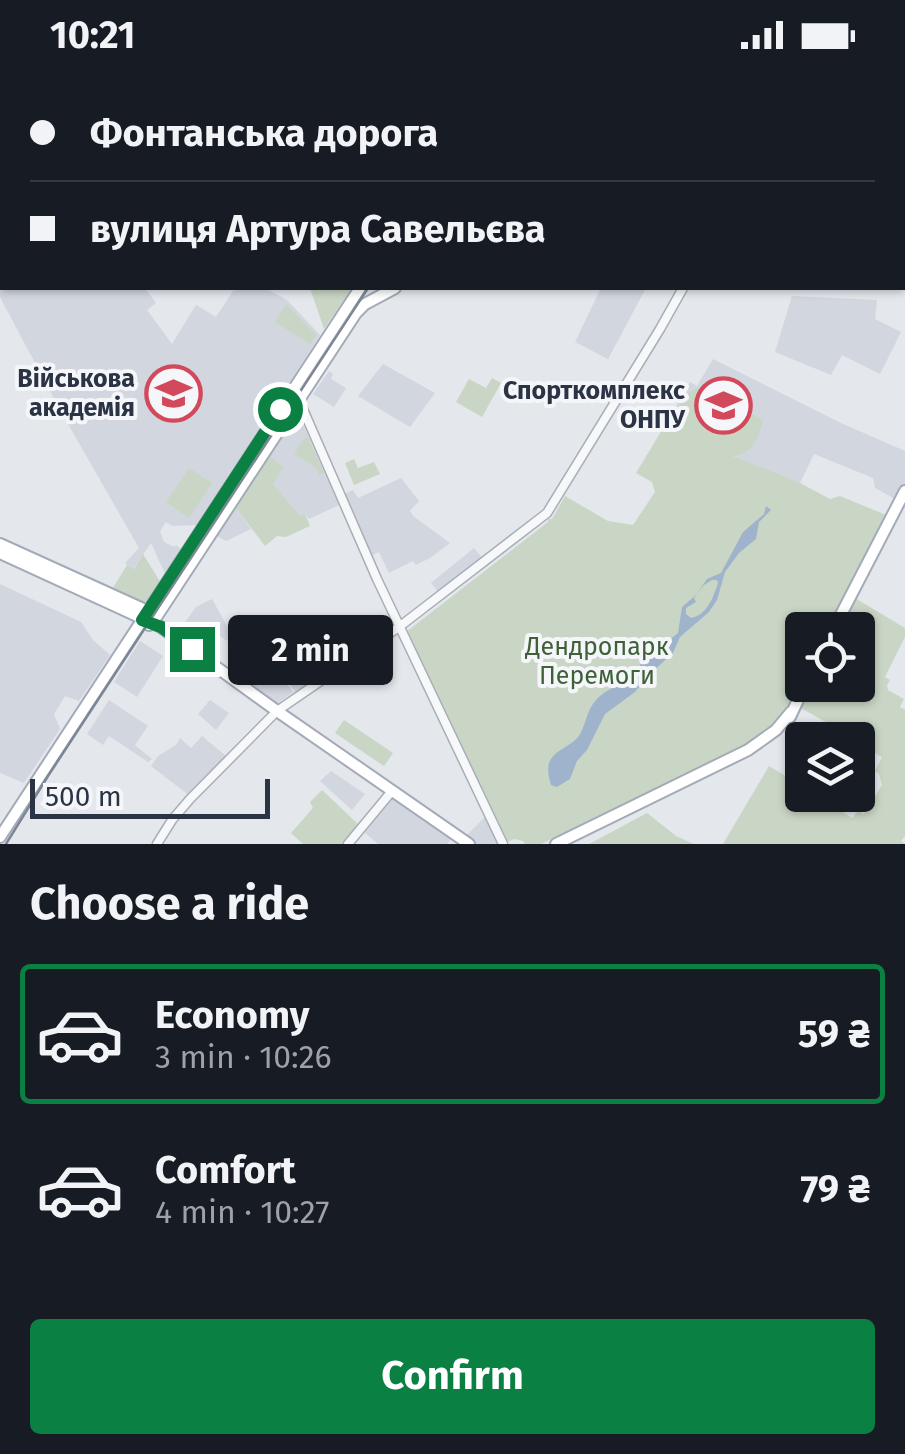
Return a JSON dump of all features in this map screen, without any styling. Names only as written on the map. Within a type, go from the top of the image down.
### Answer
[{"type":"main road","points":[[148,612],[359,290]]},
{"type":"main road","points":[[0,836],[134,632],[356,313],[387,290]]},
{"type":"main road","points":[[842,612],[905,491]]},
{"type":"main road","points":[[0,544],[148,612],[277,711],[469,844]]},
{"type":"main road","points":[[0,554],[148,612]]},
{"type":"main road","points":[[556,844],[748,750],[776,730],[796,702]]},
{"type":"street","points":[[158,844],[194,795],[277,711],[400,627],[547,513],[681,290]]},
{"type":"street","points":[[299,400],[344,506],[501,843]]},
{"type":"street","points":[[348,844],[392,791]]},
{"type":"shaded area","name":"Військова академія","points":[[0,290],[146,290],[156,303],[147,310],[172,344],[196,305],[216,317],[234,290],[269,290],[287,300],[320,335],[199,525],[172,526],[166,522],[160,531],[164,542],[183,551],[165,574],[151,543],[133,569],[125,563],[139,548],[0,297]]},
{"type":"shaded area","points":[[600,290],[645,290],[608,359],[575,342]]},
{"type":"shaded area","points":[[792,296],[877,300],[875,319],[901,332],[880,374],[842,355],[831,375],[775,352]]},
{"type":"shaded area","points":[[713,359],[905,451],[905,490],[899,501],[875,488],[873,478],[814,454],[800,483],[741,460],[668,420],[690,382],[697,386]]},
{"type":"shaded area","points":[[383,364],[435,393],[410,427],[358,396]]},
{"type":"shaded area","points":[[329,371],[333,374],[331,379],[346,388],[334,407],[313,394]]},
{"type":"shaded area","points":[[297,411],[339,505],[309,519],[305,514],[300,517],[273,484],[268,455]]},
{"type":"shaded area","points":[[401,478],[419,501],[410,511],[413,516],[450,543],[416,565],[413,561],[389,573],[379,552],[370,556],[342,495],[353,490],[358,498]]},
{"type":"shaded area","points":[[236,508],[251,529],[226,541],[217,536]]},
{"type":"shaded area","points":[[474,548],[483,559],[439,593],[431,583]]},
{"type":"shaded area","points":[[0,584],[81,622],[110,655],[79,701],[65,696],[54,714],[60,729],[24,783],[0,773]]},
{"type":"shaded area","points":[[212,599],[232,635],[227,641],[201,622],[194,631],[188,626],[182,634],[178,632],[196,607]]},
{"type":"shaded area","points":[[304,615],[317,632],[335,618],[346,634],[340,639],[352,656],[297,694],[266,652],[283,629]]},
{"type":"shaded area","points":[[140,641],[163,656],[137,697],[114,682]]},
{"type":"shaded area","points":[[263,652],[293,692],[276,704],[243,677]]},
{"type":"shaded area","points":[[109,700],[148,726],[135,745],[152,759],[148,762],[109,736],[103,745],[87,734]]},
{"type":"shaded area","points":[[210,700],[229,713],[216,730],[198,714]]},
{"type":"shaded area","points":[[202,736],[226,756],[190,796],[151,766],[180,738],[191,748]]},
{"type":"shaded area","points":[[331,771],[365,794],[352,810],[320,781]]},
{"type":"shaded area","points":[[392,794],[454,836],[447,844],[378,844],[362,830]]},
{"type":"shaded area","points":[[487,815],[499,844],[472,844],[464,838]]},
{"type":"green space","points":[[311,290],[351,290],[324,329]]},
{"type":"green space","points":[[286,304],[316,335],[310,344],[275,322]]},
{"type":"green space","points":[[492,378],[501,383],[482,417],[456,402],[469,379],[486,388]]},
{"type":"green space","name":"Дендропарк Перемоги","points":[[704,387],[763,420],[754,444],[733,456],[830,499],[840,496],[891,517],[850,595],[905,628],[905,637],[885,677],[890,680],[888,690],[904,699],[900,707],[905,710],[905,836],[901,841],[905,844],[723,844],[769,766],[785,776],[785,812],[843,812],[852,818],[857,812],[875,812],[875,796],[882,785],[875,771],[882,757],[875,753],[875,722],[826,722],[799,707],[802,702],[875,702],[875,612],[842,612],[845,605],[840,603],[835,612],[785,612],[785,702],[791,702],[776,730],[541,844],[514,839],[508,842],[406,632],[552,519],[565,496],[608,521],[633,525],[655,492],[652,482],[636,473],[668,420],[685,429],[679,408],[684,397]]},
{"type":"green space","points":[[308,437],[324,473],[319,475],[316,468],[294,454]]},
{"type":"green space","points":[[268,455],[283,467],[273,484],[300,516],[305,514],[310,526],[286,537],[277,536],[265,546],[236,508]]},
{"type":"green space","points":[[354,459],[358,468],[374,462],[380,474],[354,485],[345,463]]},
{"type":"green space","points":[[189,468],[212,483],[189,518],[166,502]]},
{"type":"green space","points":[[143,554],[161,583],[148,601],[137,604],[111,591],[127,565],[134,569]]},
{"type":"green space","points":[[344,720],[393,753],[384,766],[335,733]]},
{"type":"green space","points":[[322,790],[360,826],[345,844],[303,844],[291,833],[313,808],[310,802]]},
{"type":"green space","points":[[647,813],[676,836],[694,844],[589,844]]},
{"type":"water","points":[[766,506],[771,510],[759,522],[756,539],[725,572],[709,612],[680,637],[673,653],[635,692],[605,714],[570,779],[557,787],[551,785],[549,763],[578,737],[595,701],[633,676],[650,646],[668,641],[678,633],[682,607],[707,579],[721,573],[743,532],[764,514]],"holes":[[[717,580],[709,605],[691,618],[686,608],[696,602],[694,598],[704,585]]]},
{"type":"tram line","points":[[6,844],[367,290]]},
{"type":"place","name":"Військова академія","points":[[174,393]]},
{"type":"place","name":"Спорткомплекс ОНПУ","points":[[724,405]]},
{"type":"route","points":[[192,649],[161,627],[142,620],[280,409]]}]
